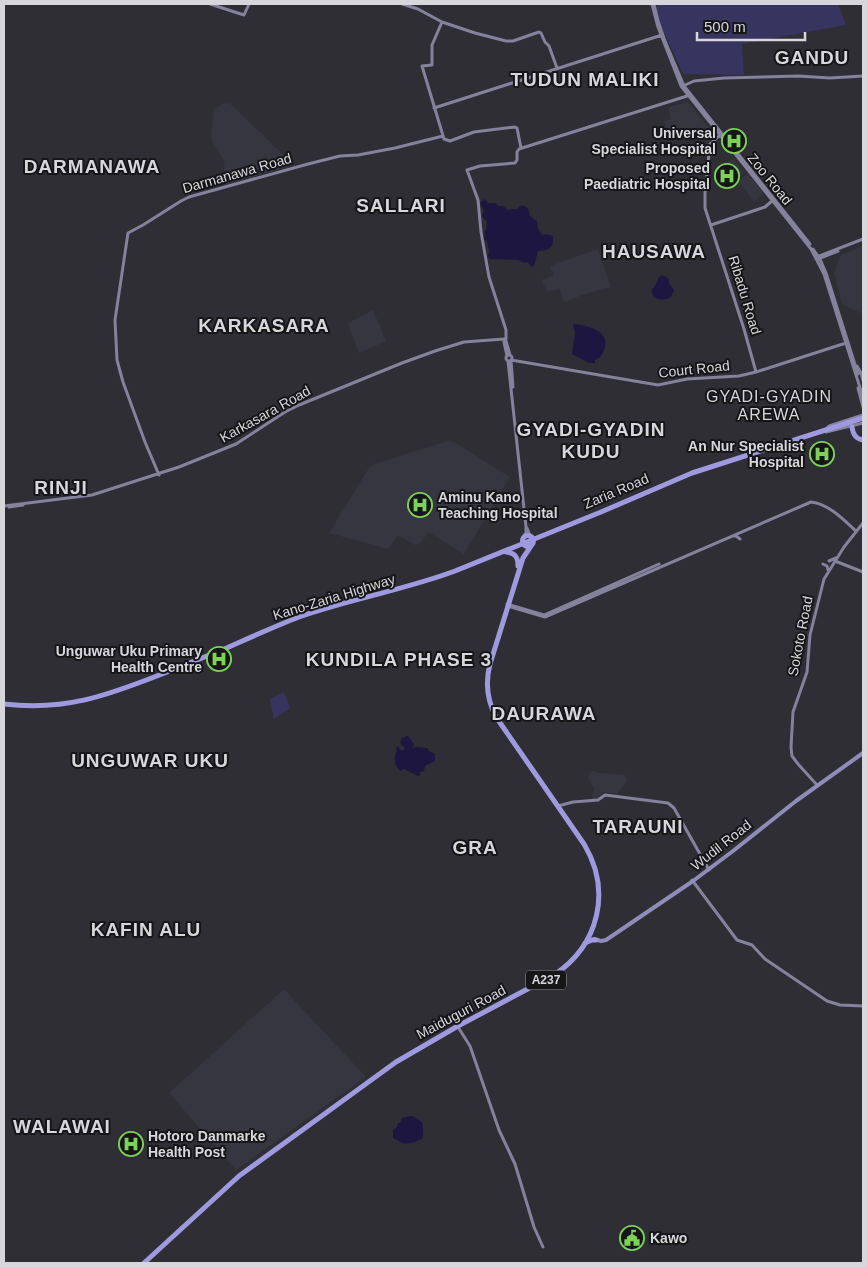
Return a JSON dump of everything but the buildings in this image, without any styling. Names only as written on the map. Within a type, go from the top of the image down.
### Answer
[{"type":"highway","name":"Zaria Road","points":[[824,430],[852,424],[863,418]]},
{"type":"highway","name":"Zaria Road","points":[[530,536],[574,520],[576,521],[700,467],[863,418]]},
{"type":"highway","points":[[852,424],[853,434],[863,440]]},
{"type":"highway","name":"Zaria Road","points":[[528,545],[575,524],[576,521]]},
{"type":"highway","points":[[471,563],[576,521]]},
{"type":"highway","points":[[530,536],[533,540],[528,545],[522,543],[523,538],[530,536]]},
{"type":"highway","name":"Kano-Zaria Highway","points":[[471,563],[523,538]]},
{"type":"highway","name":"Kano-Zaria Highway","points":[[4,703],[50,703],[74,700],[108,692],[287,619],[428,578],[471,563],[481,562],[528,545]]},
{"type":"highway","name":"Maiduguri Road","points":[[458,1025],[554,976],[564,969],[585,944],[596,907],[597,891],[595,877],[586,852],[496,717],[489,699],[487,685],[489,668],[509,605],[518,566],[528,545]]},
{"type":"highway","name":"Maiduguri Road","points":[[143,1263],[239,1176],[339,1101],[396,1062],[562,967],[579,949],[593,928],[599,890],[597,874],[587,849],[497,722],[487,699],[485,681],[487,666],[528,545]]},
{"type":"highway","points":[[506,552],[515,555],[518,560],[518,566]]},
{"type":"highway","points":[[585,944],[597,939],[593,934],[593,928]]},
{"type":"main road","name":"Wudil Road","points":[[597,939],[603,941],[692,881],[796,800],[863,752]]},
{"type":"main road","points":[[588,935],[597,939]]},
{"type":"street","points":[[210,4],[244,15],[249,4]]},
{"type":"street","points":[[402,4],[418,9],[442,22],[506,41],[513,41],[539,32],[550,46],[557,68]]},
{"type":"street","name":"Zoo Road","points":[[653,4],[662,35],[683,87],[792,221],[818,258],[826,273],[858,376]]},
{"type":"street","points":[[442,22],[432,45],[432,65],[422,66],[443,136]]},
{"type":"street","points":[[434,108],[662,35]]},
{"type":"street","points":[[683,87],[694,81],[724,78],[798,76],[830,78],[863,76]]},
{"type":"street","points":[[530,536],[527,527],[523,492],[510,358],[505,341],[506,330],[488,274],[478,200],[467,170],[485,165],[515,163],[517,151],[521,148],[689,95]]},
{"type":"street","name":"Darmanawa Road","points":[[159,474],[123,382],[118,362],[115,320],[128,233],[184,199],[279,171],[340,156],[358,155],[395,148],[443,136],[445,140],[450,141],[474,132],[516,127],[521,148]]},
{"type":"street","name":"Zoo Road","points":[[721,134],[818,258],[858,376]]},
{"type":"street","name":"Ribadu Road","points":[[721,134],[710,144],[705,208],[756,371]]},
{"type":"street","points":[[711,225],[765,207],[772,201]]},
{"type":"street","points":[[818,258],[863,240]]},
{"type":"street","name":"Karkasara Road","points":[[4,507],[86,498],[159,474],[225,451],[242,443],[292,408],[402,363],[464,342],[505,341]]},
{"type":"street","name":"Court Road","points":[[510,358],[662,383],[686,377],[756,371],[845,342]]},
{"type":"street","points":[[855,363],[863,381]]},
{"type":"street","points":[[855,371],[855,378],[863,407]]},
{"type":"street","points":[[858,376],[863,390]]},
{"type":"street","points":[[858,376],[863,397]]},
{"type":"street","points":[[509,605],[545,617],[811,502],[815,502],[834,512],[855,528],[862,524]]},
{"type":"street","points":[[523,538],[527,527]]},
{"type":"street","name":"Sokoto Road","points":[[816,785],[793,757],[791,727],[793,712],[807,672],[810,635],[822,583],[828,570],[853,535],[855,528]]},
{"type":"street","points":[[732,536],[740,538],[745,530]]},
{"type":"street","points":[[829,561],[836,561],[863,572]]},
{"type":"street","points":[[509,605],[544,614],[659,564]]},
{"type":"street","points":[[823,564],[827,566],[828,570]]},
{"type":"street","points":[[557,807],[573,802],[598,800],[604,795],[668,803],[674,808],[708,869]]},
{"type":"street","points":[[692,881],[737,940],[752,945],[765,959],[827,1001],[840,1005],[863,1006]]},
{"type":"street","points":[[458,1025],[470,1046],[499,1130],[515,1164],[534,1227],[543,1246]]},
{"type":"shaded area","points":[[657,4],[838,4],[846,25],[742,44],[744,75],[683,74],[657,16]]},
{"type":"shaded area","points":[[688,102],[710,129],[711,134],[669,139],[664,121],[671,119],[668,107]]},
{"type":"shaded area","points":[[229,103],[294,165],[225,185],[224,161],[212,141],[211,134],[214,109],[222,104]]},
{"type":"shaded area","name":"Proposed Paediatric Hospital","points":[[734,158],[743,173],[732,185],[720,189],[713,172]]},
{"type":"shaded area","points":[[748,174],[763,192],[754,202],[741,184],[739,186],[737,181]]},
{"type":"shaded area","points":[[485,199],[488,203],[495,203],[508,210],[517,209],[520,206],[526,207],[530,216],[537,221],[542,235],[553,236],[553,243],[549,249],[538,251],[534,266],[531,267],[528,262],[524,263],[518,260],[490,259],[487,241],[484,239],[487,222],[482,216],[484,210],[480,203]]},
{"type":"shaded area","points":[[863,246],[863,314],[842,304],[834,273],[841,255]]},
{"type":"shaded area","points":[[598,249],[611,287],[564,302],[559,289],[547,292],[542,280],[554,275],[550,266]]},
{"type":"shaded area","points":[[662,275],[669,279],[669,283],[674,290],[671,297],[661,300],[653,296],[652,289]]},
{"type":"shaded area","points":[[373,310],[386,341],[359,353],[348,323]]},
{"type":"shaded area","points":[[573,324],[590,327],[604,336],[605,347],[602,355],[595,360],[595,363],[589,363],[572,354],[575,333]]},
{"type":"shaded area","name":"An Nur Specialist Hospital","points":[[824,440],[832,462],[822,468],[811,444]]},
{"type":"shaded area","name":"Aminu Kano Teaching Hospital","points":[[448,441],[454,442],[510,477],[464,554],[428,532],[421,543],[415,545],[398,535],[388,549],[329,533],[369,468],[374,464]]},
{"type":"shaded area","points":[[284,692],[290,708],[274,719],[270,699]]},
{"type":"shaded area","points":[[408,736],[414,744],[413,748],[427,748],[435,754],[435,761],[425,766],[424,771],[420,772],[418,776],[404,769],[400,771],[395,764],[396,748],[398,746],[400,750],[404,750],[401,740]]},
{"type":"shaded area","points":[[591,772],[625,775],[627,781],[617,794],[603,792],[597,799],[592,799],[594,788],[588,778]]},
{"type":"shaded area","points":[[284,989],[366,1077],[236,1170],[169,1093]]},
{"type":"shaded area","points":[[413,1116],[422,1122],[422,1138],[403,1143],[393,1138],[393,1130],[402,1118]]},
{"type":"place","name":"Universal Specialist Hospital","points":[[734,141]]},
{"type":"place","name":"Proposed Paediatric Hospital","points":[[727,176]]},
{"type":"place","name":"An Nur Specialist Hospital","points":[[822,454]]},
{"type":"place","name":"Aminu Kano Teaching Hospital","points":[[420,505]]},
{"type":"place","name":"Unguwar Uku Primary Health Centre","points":[[219,659]]},
{"type":"place","name":"Hotoro Danmarke Health Post","points":[[131,1144]]},
{"type":"place","name":"Kawo","points":[[632,1238]]},
{"type":"district","name":"GANDU","points":[[812,57]]},
{"type":"district","name":"TUDUN MALIKI","points":[[585,79]]},
{"type":"district","name":"DARMANAWA","points":[[92,166]]},
{"type":"district","name":"SALLARI","points":[[401,205]]},
{"type":"district","name":"HAUSAWA","points":[[654,251]]},
{"type":"district","name":"KARKASARA","points":[[264,325]]},
{"type":"district","name":"GYADI-GYADIN AREWA","points":[[769,405]]},
{"type":"district","name":"GYADI-GYADIN KUDU","points":[[591,440]]},
{"type":"district","name":"RINJI","points":[[61,487]]},
{"type":"district","name":"KUNDILA PHASE 3","points":[[399,659]]},
{"type":"district","name":"DAURAWA","points":[[544,713]]},
{"type":"district","name":"UNGUWAR UKU","points":[[150,760]]},
{"type":"district","name":"TARAUNI","points":[[638,826]]},
{"type":"district","name":"GRA","points":[[475,847]]},
{"type":"district","name":"KAFIN ALU","points":[[146,929]]},
{"type":"district","name":"WALAWAI","points":[[62,1126]]}]
